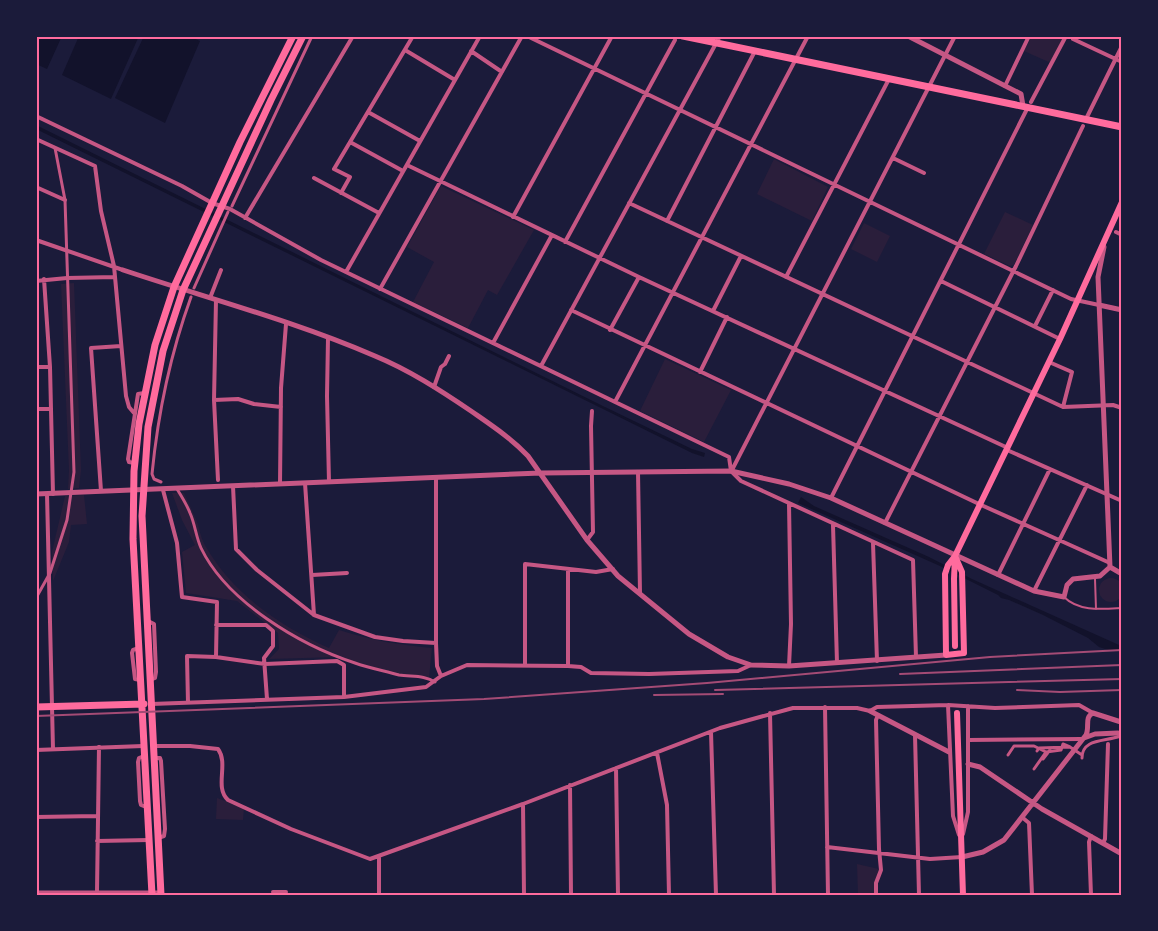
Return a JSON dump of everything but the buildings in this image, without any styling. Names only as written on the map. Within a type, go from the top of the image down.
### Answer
[{"type":"main road","points":[[151,894],[133,539],[133,490],[144,393],[159,331],[174,287],[204,220],[294,36]]},
{"type":"main road","points":[[161,894],[142,490],[153,397],[165,344],[183,290],[220,207],[303,36]]},
{"type":"main road","points":[[683,36],[718,39],[755,51],[1028,105],[1084,122],[1122,127]]},
{"type":"main road","points":[[955,556],[962,572],[964,652],[946,655],[945,574],[948,565],[955,556],[1049,362],[1122,202]]},
{"type":"main road","points":[[955,556],[955,646]]},
{"type":"main road","points":[[36,706],[151,704]]},
{"type":"main road","points":[[957,713],[963,895]]},
{"type":"street","points":[[232,206],[312,36]]},
{"type":"street","points":[[245,219],[353,36]]},
{"type":"street","points":[[341,193],[350,177],[334,169],[413,36]]},
{"type":"street","points":[[345,272],[480,36]]},
{"type":"street","points":[[380,289],[522,36]]},
{"type":"street","points":[[527,36],[1053,290],[1078,300],[1122,310]]},
{"type":"street","points":[[513,217],[612,36]]},
{"type":"street","points":[[615,402],[808,36]]},
{"type":"street","points":[[908,36],[1021,94],[1028,105]]},
{"type":"street","points":[[731,471],[796,349],[955,36]]},
{"type":"street","points":[[1005,86],[1029,36]]},
{"type":"street","points":[[831,498],[960,245],[1028,105],[1066,36]]},
{"type":"street","points":[[541,366],[718,39]]},
{"type":"street","points":[[1073,39],[1122,62]]},
{"type":"street","points":[[565,242],[675,40]]},
{"type":"street","points":[[885,523],[1014,271],[1122,46]]},
{"type":"street","points":[[405,50],[455,80]]},
{"type":"street","points":[[471,51],[502,72]]},
{"type":"street","points":[[667,221],[755,51]]},
{"type":"street","points":[[786,278],[888,79]]},
{"type":"street","points":[[368,112],[420,141]]},
{"type":"street","points":[[36,116],[171,181],[345,272],[729,458],[731,471],[741,481],[913,560],[916,658]]},
{"type":"street","points":[[36,140],[94,166],[101,212],[114,266],[127,402],[134,413]]},
{"type":"street","points":[[350,142],[403,171]]},
{"type":"street","points":[[36,598],[50,573],[67,520],[72,493],[74,451],[64,200],[54,147]]},
{"type":"street","points":[[893,158],[924,173]]},
{"type":"street","points":[[407,165],[639,277],[1122,501]]},
{"type":"street","points":[[314,178],[379,213]]},
{"type":"street","points":[[36,187],[64,200]]},
{"type":"street","points":[[629,203],[1063,407],[1113,405],[1122,408]]},
{"type":"street","points":[[194,288],[228,212]]},
{"type":"street","points":[[1116,232],[1122,235]]},
{"type":"street","points":[[493,343],[552,235]]},
{"type":"street","points":[[36,240],[328,338],[375,356],[434,387],[488,422],[518,446],[541,473],[587,540],[613,569],[640,594],[699,641],[728,657],[751,665],[789,666],[946,655]]},
{"type":"street","points":[[36,494],[541,473],[731,471],[789,484],[831,498],[1034,591],[1064,597],[1067,585],[1072,579],[1095,578],[1110,565],[1098,278],[1100,260],[1106,241]]},
{"type":"street","points":[[712,311],[741,256]]},
{"type":"street","points":[[218,480],[213,299],[221,270]]},
{"type":"street","points":[[36,281],[115,277]]},
{"type":"street","points":[[610,330],[639,277]]},
{"type":"street","points":[[44,279],[51,409],[50,573],[53,749]]},
{"type":"street","points":[[941,281],[1060,339]]},
{"type":"street","points":[[1035,326],[1053,290]]},
{"type":"street","points":[[161,482],[152,474],[157,421],[168,367],[191,297]]},
{"type":"street","points":[[571,310],[911,472],[1060,540],[1110,565],[1122,574]]},
{"type":"street","points":[[700,372],[726,317]]},
{"type":"street","points":[[280,484],[280,407],[286,324]]},
{"type":"street","points":[[328,338],[329,482]]},
{"type":"street","points":[[101,492],[91,348],[121,346]]},
{"type":"street","points":[[434,387],[441,367],[449,356]]},
{"type":"street","points":[[1049,362],[1072,372],[1063,407]]},
{"type":"street","points":[[36,367],[50,367]]},
{"type":"street","points":[[135,464],[128,459],[138,394],[144,393]]},
{"type":"street","points":[[214,400],[238,399],[254,404],[280,407]]},
{"type":"street","points":[[36,409],[51,409]]},
{"type":"street","points":[[587,540],[593,532],[592,411]]},
{"type":"street","points":[[998,575],[1050,468]]},
{"type":"street","points":[[638,472],[640,594]]},
{"type":"street","points":[[436,478],[436,643],[437,666],[441,675]]},
{"type":"street","points":[[305,483],[314,615]]},
{"type":"street","points":[[1034,591],[1087,485]]},
{"type":"street","points":[[233,486],[236,549],[257,570],[314,615],[375,637],[436,643]]},
{"type":"street","points":[[177,489],[190,514],[201,548],[223,580],[247,604],[281,628],[319,650],[356,663],[401,675],[429,678],[435,682]]},
{"type":"street","points":[[163,490],[177,543],[182,597],[217,602],[216,657]]},
{"type":"street","points":[[789,504],[791,624],[789,666]]},
{"type":"street","points":[[833,525],[837,663]]},
{"type":"street","points":[[873,543],[877,661]]},
{"type":"street","points":[[525,665],[525,564],[596,572],[613,569]]},
{"type":"street","points":[[568,569],[568,666]]},
{"type":"street","points":[[312,575],[347,573]]},
{"type":"street","points":[[216,625],[266,625],[273,630],[273,646],[266,653],[265,664],[267,699]]},
{"type":"street","points":[[189,703],[187,656],[216,657],[265,664],[337,661],[344,665],[344,697]]},
{"type":"street","points":[[151,704],[344,697],[426,687],[441,675],[467,665],[568,666],[581,668],[591,673],[649,674],[738,671],[751,665]]},
{"type":"street","points":[[948,705],[952,816],[961,840]]},
{"type":"street","points":[[870,711],[877,707],[948,705],[995,708],[1079,705],[1093,713],[1121,722]]},
{"type":"street","points":[[961,840],[968,812],[968,706]]},
{"type":"street","points":[[825,707],[828,895]]},
{"type":"street","points":[[153,746],[205,746],[218,749],[222,755],[222,792],[228,800],[251,812],[370,859],[523,804],[711,732],[793,708],[857,708],[870,711],[949,752]]},
{"type":"street","points":[[770,713],[774,895]]},
{"type":"street","points":[[1090,733],[1088,717],[1093,713]]},
{"type":"street","points":[[876,895],[876,883],[882,870],[877,783],[876,720],[878,715]]},
{"type":"street","points":[[711,732],[716,895]]},
{"type":"street","points":[[827,847],[930,859],[983,852],[998,845],[1011,833],[1083,739],[1090,733],[1120,734]]},
{"type":"street","points":[[1008,755],[1014,746],[1038,749],[1070,747],[1082,756],[1085,746],[1120,734]]},
{"type":"street","points":[[915,735],[919,895]]},
{"type":"street","points":[[968,740],[1083,739]]},
{"type":"street","points":[[1103,843],[1108,744]]},
{"type":"street","points":[[36,750],[144,746]]},
{"type":"street","points":[[97,892],[99,747]]},
{"type":"street","points":[[1034,769],[1049,749]]},
{"type":"street","points":[[657,753],[667,805],[669,895]]},
{"type":"street","points":[[968,764],[980,766],[1034,803],[1122,854]]},
{"type":"street","points":[[616,768],[618,895]]},
{"type":"street","points":[[570,785],[571,895]]},
{"type":"street","points":[[523,804],[524,895]]},
{"type":"street","points":[[36,817],[97,816]]},
{"type":"street","points":[[1023,818],[1029,823],[1032,895]]},
{"type":"street","points":[[1091,836],[1089,842],[1091,895]]},
{"type":"street","points":[[97,841],[149,840]]},
{"type":"street","points":[[379,856],[379,895]]},
{"type":"street","points":[[273,892],[286,892]]},
{"type":"street","points":[[36,893],[161,894]]},
{"type":"lane","points":[[1095,578],[1096,609]]},
{"type":"lane","points":[[1064,597],[1084,607],[1122,608]]},
{"type":"shaded area","points":[[36,36],[62,36],[47,69],[36,64]]},
{"type":"shaded area","points":[[79,36],[139,36],[111,99],[62,75]]},
{"type":"shaded area","points":[[144,36],[189,36],[200,41],[165,123],[115,98]]},
{"type":"shaded area","points":[[1032,36],[1064,36],[1051,63],[1024,51]]},
{"type":"shaded area","points":[[36,125],[605,407],[705,453],[704,457],[36,129]]},
{"type":"shaded area","points":[[774,159],[828,187],[812,221],[757,194]]},
{"type":"shaded area","points":[[441,186],[534,230],[497,295],[488,290],[468,328],[413,302],[434,262],[407,247]]},
{"type":"shaded area","points":[[1005,212],[1033,225],[1014,265],[1010,266],[984,254]]},
{"type":"shaded area","points":[[864,223],[890,236],[877,262],[851,249]]},
{"type":"shaded area","points":[[74,283],[81,470],[79,488],[68,489],[61,284]]},
{"type":"shaded area","points":[[665,359],[731,390],[704,442],[640,411]]},
{"type":"shaded area","points":[[172,493],[184,493],[204,544],[230,580],[276,619],[329,648],[339,630],[385,642],[432,648],[429,678],[401,675],[339,657],[269,659],[279,649],[278,633],[237,601],[186,593],[182,552],[195,545]]},
{"type":"shaded area","points":[[84,495],[87,524],[71,525],[69,542],[53,581],[52,552],[65,496]]},
{"type":"shaded area","points":[[801,497],[814,506],[1119,645],[1119,650],[1099,647],[1088,638],[1043,615],[1001,598],[940,566],[798,503]]},
{"type":"shaded area","points":[[1111,578],[1120,581],[1123,590],[1120,599],[1111,602],[1102,599],[1099,590],[1102,581]]},
{"type":"shaded area","points":[[217,798],[244,808],[243,820],[216,819]]},
{"type":"shaded area","points":[[857,864],[879,869],[874,895],[858,895]]},
{"type":"railway","points":[[36,716],[484,699],[707,683],[990,657],[1122,650]]},
{"type":"railway","points":[[900,674],[1122,665]]},
{"type":"railway","points":[[715,690],[1122,679]]},
{"type":"railway","points":[[1017,690],[1060,692],[1122,690]]},
{"type":"railway","points":[[654,695],[723,694]]}]
